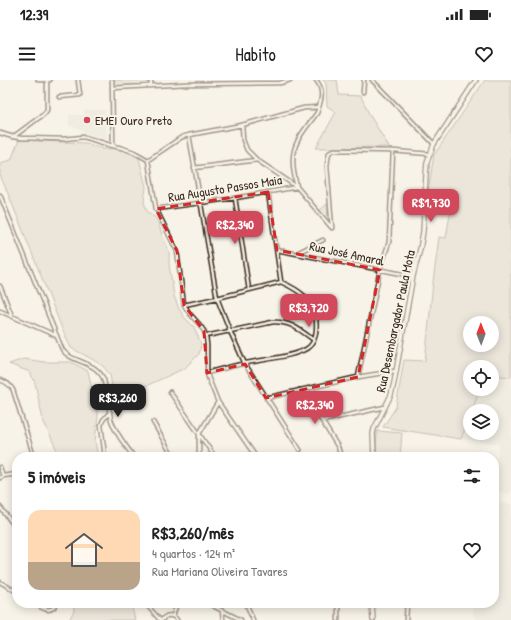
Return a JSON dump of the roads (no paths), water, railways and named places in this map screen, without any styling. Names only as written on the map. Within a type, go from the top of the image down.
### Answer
[{"type":"street","points":[[14,137],[47,110],[48,80],[39,80]]},
{"type":"street","points":[[59,97],[80,95],[78,80]]},
{"type":"street","points":[[112,80],[113,146]]},
{"type":"street","points":[[151,80],[151,86]]},
{"type":"street","points":[[112,88],[186,84],[280,83],[290,80]]},
{"type":"street","points":[[297,187],[293,162],[295,147],[298,139],[319,108],[322,96],[316,80]]},
{"type":"street","points":[[363,92],[364,80]]},
{"type":"street","points":[[372,80],[434,144]]},
{"type":"street","name":"Rua Desembargador Paula Mota","points":[[374,452],[374,429],[391,395],[413,276],[420,249],[423,232],[427,162],[434,144],[476,80]]},
{"type":"street","points":[[148,160],[182,137],[242,125],[304,108],[319,108]]},
{"type":"street","points":[[242,125],[243,140],[247,150],[257,160],[297,187],[332,228],[327,166],[329,153],[334,150],[393,151],[430,154]]},
{"type":"street","points":[[0,133],[14,137],[63,139],[84,137],[134,152],[148,160]]},
{"type":"street","points":[[189,135],[217,298],[245,364],[300,450]]},
{"type":"street","points":[[358,377],[380,270],[389,242],[393,151]]},
{"type":"street","points":[[148,160],[156,209],[177,251],[184,305],[204,331],[206,336],[208,378],[218,402],[253,452]]},
{"type":"street","points":[[194,168],[257,160]]},
{"type":"street","name":"Rua Augusto Passos Maia","points":[[156,209],[235,198],[297,187]]},
{"type":"street","points":[[268,192],[282,282]]},
{"type":"street","points":[[0,195],[64,352],[93,367],[100,373],[104,380],[113,426],[130,452]]},
{"type":"street","points":[[235,198],[249,290]]},
{"type":"street","points":[[297,253],[323,240]]},
{"type":"street","name":"Rua José Amaral","points":[[277,250],[413,276]]},
{"type":"street","points":[[184,305],[282,282],[306,297],[313,307],[316,317],[314,340],[309,347],[301,352],[207,373]]},
{"type":"street","points":[[0,286],[12,316]]},
{"type":"street","points":[[0,311],[57,336]]},
{"type":"street","points":[[206,336],[273,322],[283,322],[291,324],[314,340]]},
{"type":"street","points":[[266,398],[358,377],[396,371]]},
{"type":"street","points":[[0,380],[10,385],[13,390],[32,452]]},
{"type":"street","points":[[299,390],[322,421],[338,447],[339,452]]},
{"type":"street","points":[[170,392],[211,452]]},
{"type":"street","points":[[199,452],[199,434],[218,402]]},
{"type":"street","points":[[322,421],[386,406]]},
{"type":"street","points":[[104,452],[101,425],[102,420],[110,412]]},
{"type":"street","points":[[153,422],[170,452]]},
{"type":"street","points":[[0,467],[1,477],[12,475]]},
{"type":"street","points":[[0,507],[12,523]]},
{"type":"street","points":[[0,582],[12,589]]},
{"type":"street","points":[[41,608],[44,610],[53,608]]},
{"type":"street","points":[[150,608],[161,620],[167,616],[173,616],[177,620]]},
{"type":"street","points":[[173,616],[175,608]]},
{"type":"street","points":[[216,608],[241,620]]},
{"type":"street","points":[[248,608],[253,620]]},
{"type":"street","points":[[338,608],[338,620]]},
{"type":"street","points":[[372,608],[373,620]]},
{"type":"street","points":[[406,620],[407,608]]},
{"type":"street","points":[[222,611],[223,620]]},
{"type":"place","name":"EMEI Ouro Preto","points":[[87,120]]}]
